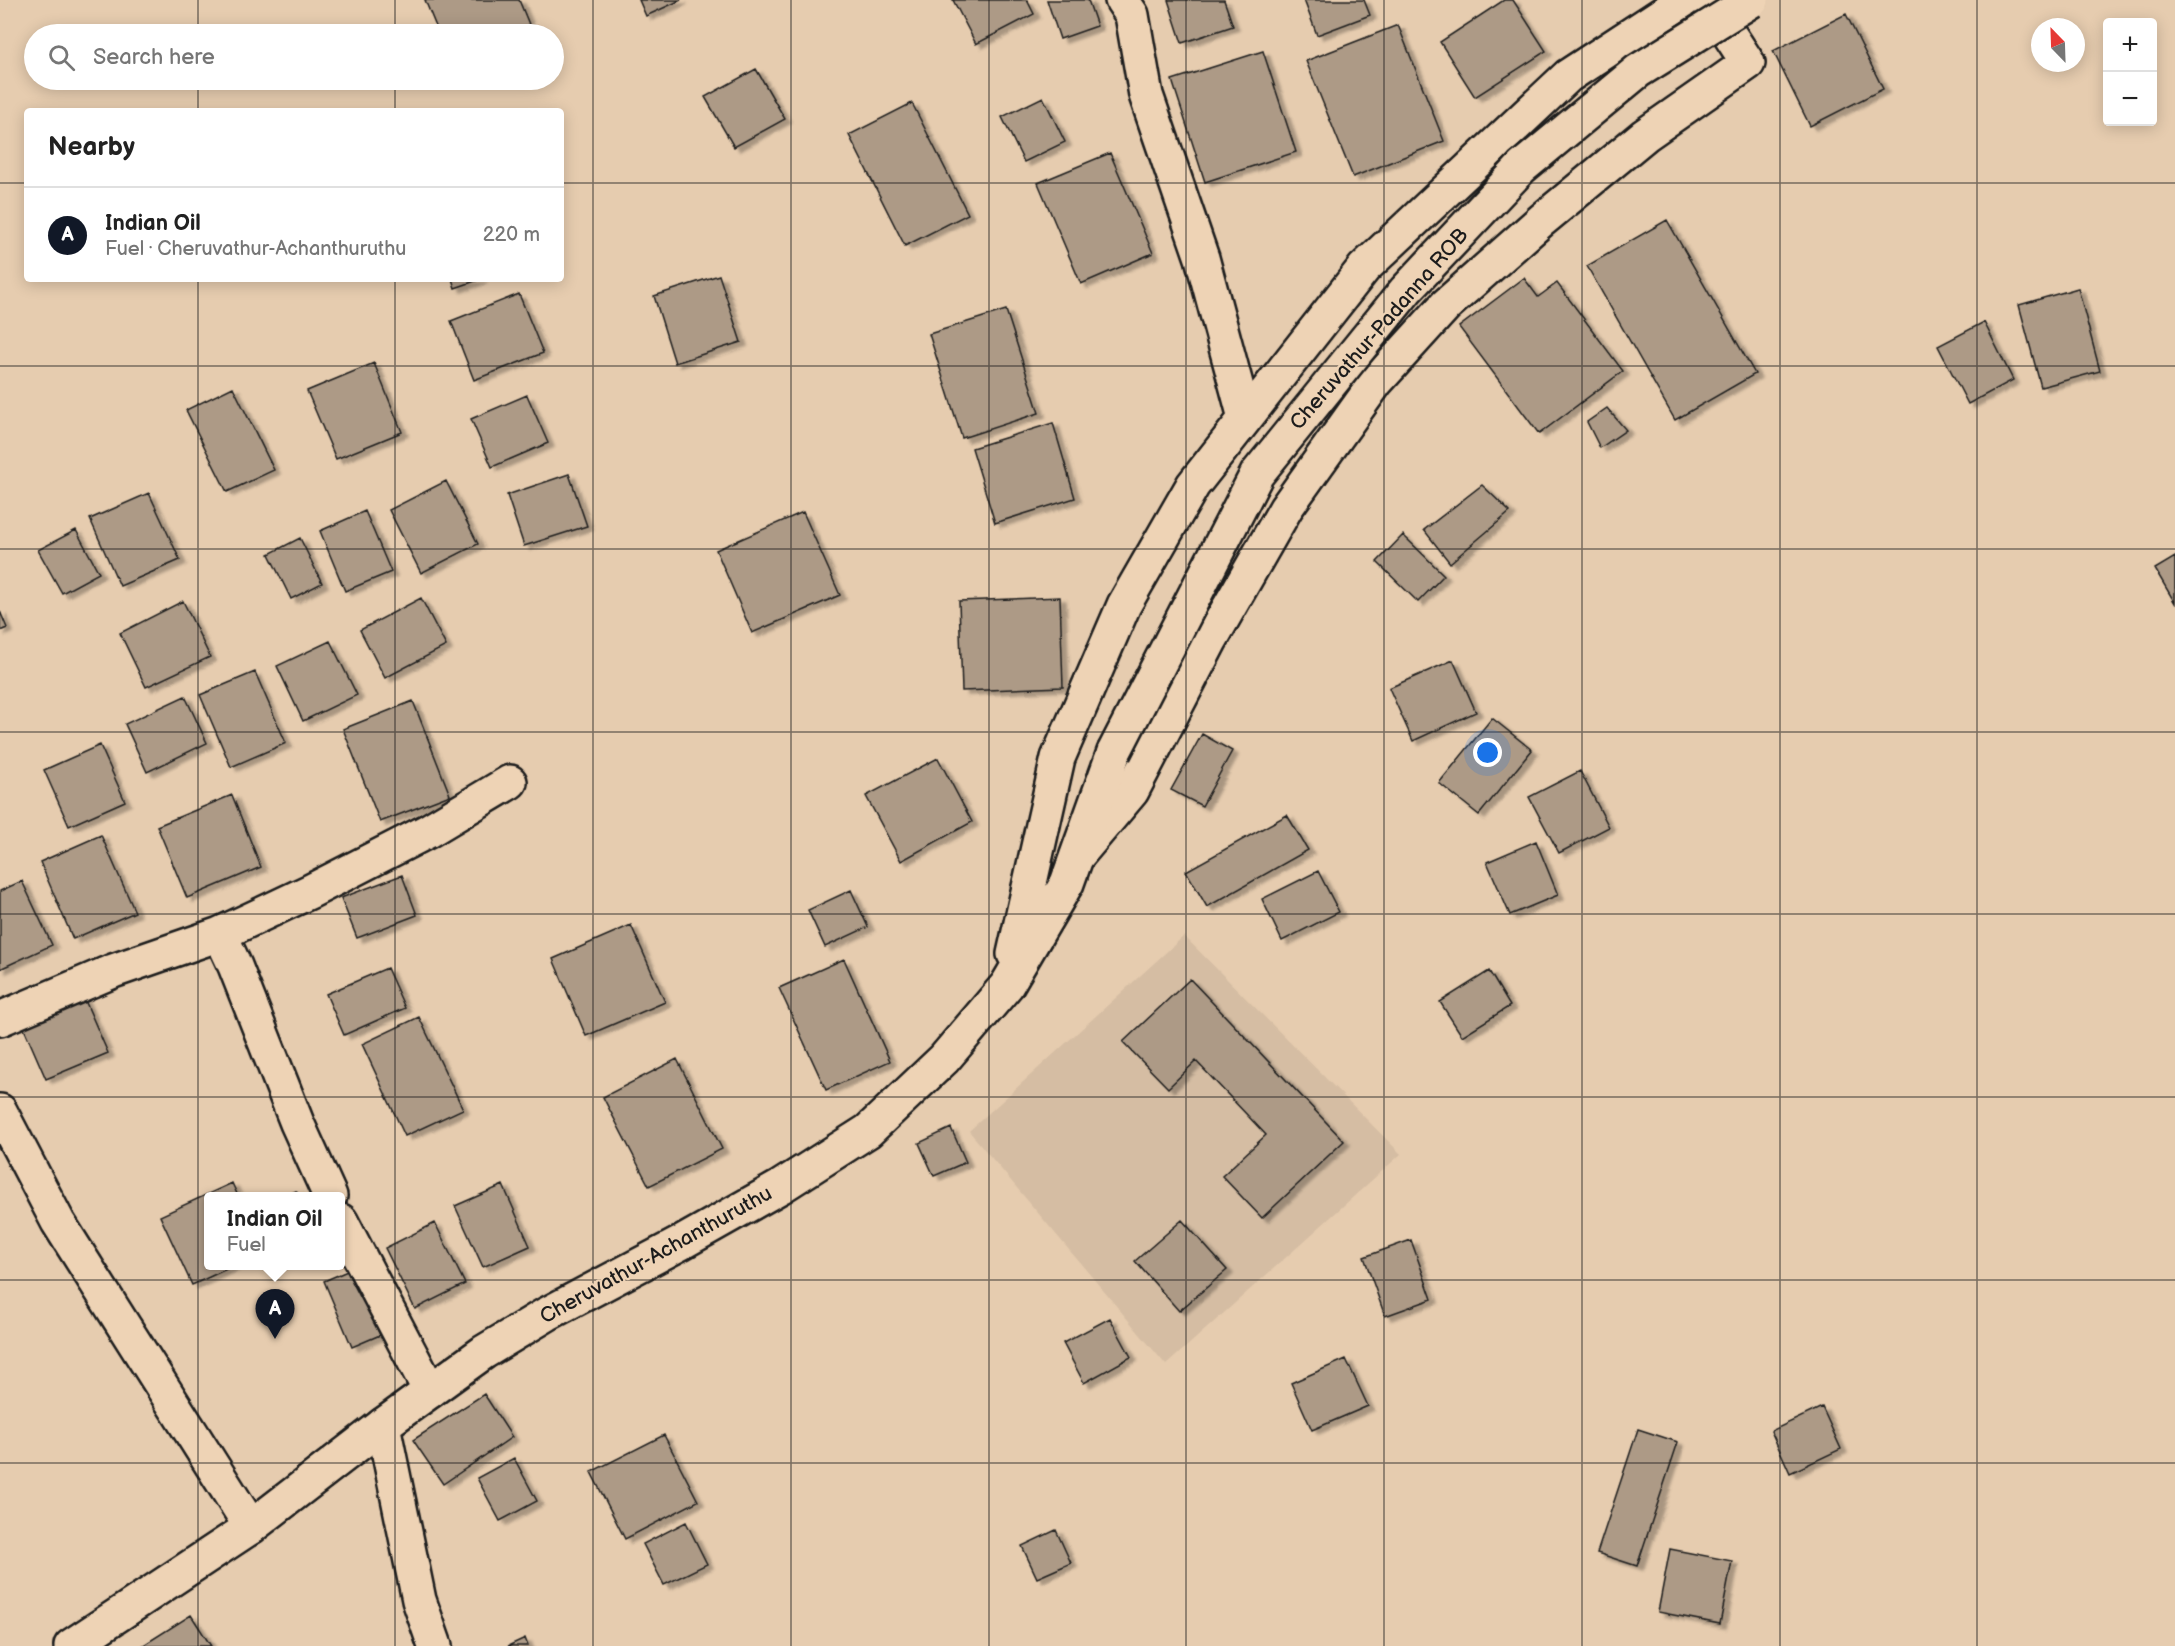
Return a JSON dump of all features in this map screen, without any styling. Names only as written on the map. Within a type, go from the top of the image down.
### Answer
[{"type":"main road","points":[[1122,0],[1132,15],[1146,95],[1202,258],[1245,418]]},
{"type":"main road","points":[[1007,985],[1058,758],[1124,605],[1193,485],[1365,268],[1381,252],[1568,76],[1684,0]]},
{"type":"main road","points":[[1077,856],[1132,791],[1211,639],[1286,508],[1376,382],[1446,305],[1542,220],[1645,135],[1748,63],[1707,0]]},
{"type":"main road","name":"Cheruvathur-Padanna ROB","points":[[1114,752],[1257,474],[1406,290],[1522,167],[1638,71],[1752,0]]},
{"type":"main road","name":"Cheruvathur-Achanthuruthu","points":[[71,1646],[251,1527],[383,1425],[484,1352],[547,1314],[760,1198],[868,1131],[944,1059],[1007,985],[1067,883],[1114,752]]},
{"type":"main road","points":[[0,1019],[113,971],[220,934],[311,891],[428,831],[510,782]]},
{"type":"main road","points":[[220,934],[328,1192]]},
{"type":"main road","points":[[0,1111],[58,1222],[251,1527]]},
{"type":"main road","points":[[345,1229],[430,1391]]},
{"type":"main road","points":[[383,1425],[419,1600],[435,1646]]},
{"type":"shaded area","points":[[1184,936],[1401,1154],[1166,1365],[969,1131]]},
{"type":"building","points":[[425,0],[519,0],[529,24],[435,24]]},
{"type":"building","points":[[639,0],[681,0],[646,16]]},
{"type":"building","points":[[953,0],[1027,0],[1034,14],[976,44]]},
{"type":"building","points":[[1047,0],[1088,0],[1097,26],[1060,39]]},
{"type":"building","points":[[1168,0],[1224,0],[1233,26],[1182,43]]},
{"type":"building","points":[[1304,0],[1364,0],[1370,15],[1317,35]]},
{"type":"building","points":[[1504,0],[1513,0],[1546,51],[1475,97],[1440,42]]},
{"type":"building","points":[[1846,14],[1883,89],[1810,126],[1773,51]]},
{"type":"building","points":[[1398,25],[1444,141],[1353,177],[1306,61]]},
{"type":"building","points":[[1263,51],[1296,152],[1205,182],[1172,80]]},
{"type":"building","points":[[756,69],[785,119],[734,147],[705,97]]},
{"type":"building","points":[[1043,97],[1065,142],[1024,162],[1002,117]]},
{"type":"building","points":[[912,103],[968,214],[905,246],[849,135]]},
{"type":"building","points":[[1110,153],[1153,253],[1081,284],[1038,183]]},
{"type":"building","points":[[1667,220],[1755,374],[1675,420],[1587,266]]},
{"type":"building","points":[[719,275],[741,342],[675,363],[654,296]]},
{"type":"building","points":[[1524,278],[1538,297],[1557,283],[1623,371],[1539,434],[1459,327]]},
{"type":"building","points":[[453,282],[472,282],[455,288]]},
{"type":"building","points":[[2078,288],[2100,371],[2041,387],[2019,305]]},
{"type":"building","points":[[519,294],[543,353],[474,380],[451,321]]},
{"type":"building","points":[[1006,310],[1039,413],[962,438],[929,334]]},
{"type":"building","points":[[1984,322],[2013,380],[1968,404],[1938,346]]},
{"type":"building","points":[[374,363],[402,432],[336,459],[307,391]]},
{"type":"building","points":[[233,387],[274,470],[227,492],[186,410]]},
{"type":"building","points":[[527,395],[548,443],[492,467],[471,419]]},
{"type":"building","points":[[1607,408],[1626,430],[1600,448],[1587,422]]},
{"type":"building","points":[[1053,423],[1075,498],[995,523],[972,448]]},
{"type":"building","points":[[569,474],[587,526],[524,546],[507,495]]},
{"type":"building","points":[[446,481],[478,544],[421,573],[389,510]]},
{"type":"building","points":[[1482,485],[1510,512],[1450,563],[1424,530]]},
{"type":"building","points":[[149,493],[180,560],[120,586],[90,519]]},
{"type":"building","points":[[365,511],[391,572],[345,591],[320,531]]},
{"type":"building","points":[[803,512],[840,595],[752,633],[716,550]]},
{"type":"building","points":[[76,530],[99,573],[62,593],[38,550]]},
{"type":"building","points":[[1403,535],[1444,575],[1418,602],[1377,562]]},
{"type":"building","points":[[300,538],[322,583],[291,599],[269,554]]},
{"type":"building","points":[[2175,557],[2175,603],[2155,569]]},
{"type":"building","points":[[1060,597],[1063,687],[962,691],[959,601]]},
{"type":"building","points":[[421,598],[446,646],[385,678],[360,630]]},
{"type":"building","points":[[183,601],[210,657],[146,687],[120,633]]},
{"type":"building","points":[[0,611],[7,628],[0,631]]},
{"type":"building","points":[[330,641],[357,695],[303,721],[277,666]]},
{"type":"building","points":[[1453,660],[1476,712],[1413,741],[1389,688]]},
{"type":"building","points":[[255,672],[286,743],[231,767],[200,695]]},
{"type":"building","points":[[185,696],[207,743],[147,772],[125,724]]},
{"type":"building","points":[[413,701],[450,795],[380,822],[343,729]]},
{"type":"building","points":[[1492,718],[1532,750],[1479,815],[1439,783]]},
{"type":"building","points":[[1202,734],[1232,751],[1202,806],[1171,790]]},
{"type":"building","points":[[100,745],[125,801],[69,826],[44,770]]},
{"type":"building","points":[[938,758],[972,822],[901,861],[866,796]]},
{"type":"building","points":[[1580,771],[1609,827],[1559,853],[1529,797]]},
{"type":"building","points":[[232,795],[261,867],[187,898],[157,826]]},
{"type":"building","points":[[1287,815],[1308,850],[1207,907],[1186,871]]},
{"type":"building","points":[[101,835],[135,912],[73,939],[40,862]]},
{"type":"building","points":[[1536,841],[1558,895],[1510,915],[1487,862]]},
{"type":"building","points":[[1318,871],[1339,912],[1282,941],[1262,899]]},
{"type":"building","points":[[402,875],[417,915],[357,938],[341,898]]},
{"type":"building","points":[[22,881],[52,945],[0,969],[0,891]]},
{"type":"building","points":[[851,890],[868,927],[825,947],[808,910]]},
{"type":"building","points":[[631,925],[665,1002],[586,1036],[553,959]]},
{"type":"building","points":[[844,959],[890,1061],[826,1090],[779,988]]},
{"type":"building","points":[[387,968],[405,1008],[344,1035],[326,994]]},
{"type":"building","points":[[1489,971],[1510,1006],[1462,1036],[1440,1002]]},
{"type":"building","points":[[1190,979],[1344,1141],[1262,1218],[1222,1176],[1266,1135],[1196,1061],[1168,1088],[1123,1042]]},
{"type":"building","points":[[84,998],[108,1053],[46,1079],[22,1024]]},
{"type":"building","points":[[419,1017],[463,1109],[405,1136],[362,1044]]},
{"type":"building","points":[[677,1059],[722,1149],[649,1186],[603,1097]]},
{"type":"building","points":[[951,1128],[966,1162],[934,1176],[919,1143]]},
{"type":"building","points":[[232,1183],[236,1192],[212,1192]]},
{"type":"building","points":[[503,1185],[530,1246],[483,1267],[455,1206]]},
{"type":"building","points":[[204,1196],[204,1270],[224,1270],[192,1285],[160,1216]]},
{"type":"building","points":[[1182,1220],[1227,1270],[1179,1311],[1135,1261]]},
{"type":"building","points":[[435,1223],[465,1284],[415,1309],[385,1248]]},
{"type":"building","points":[[1411,1240],[1432,1299],[1385,1316],[1364,1257]]},
{"type":"building","points":[[352,1269],[380,1335],[352,1347],[324,1281]]},
{"type":"building","points":[[1110,1318],[1131,1357],[1084,1383],[1063,1343]]},
{"type":"building","points":[[1346,1359],[1368,1406],[1312,1430],[1291,1383]]},
{"type":"building","points":[[484,1394],[512,1437],[443,1484],[413,1440]]},
{"type":"building","points":[[1822,1407],[1841,1449],[1790,1473],[1771,1431]]},
{"type":"building","points":[[1638,1429],[1678,1442],[1637,1566],[1597,1553]]},
{"type":"building","points":[[664,1435],[698,1501],[625,1539],[591,1472]]},
{"type":"building","points":[[514,1458],[537,1501],[500,1521],[477,1478]]},
{"type":"building","points":[[686,1522],[707,1564],[664,1585],[643,1544]]},
{"type":"building","points":[[1056,1530],[1071,1563],[1037,1578],[1022,1546]]},
{"type":"building","points":[[1670,1549],[1732,1561],[1720,1624],[1658,1612]]},
{"type":"building","points":[[191,1615],[211,1646],[142,1646]]},
{"type":"building","points":[[525,1638],[528,1646],[508,1646]]},
{"type":"place","name":"Indian Oil","points":[[275,1339]]}]
